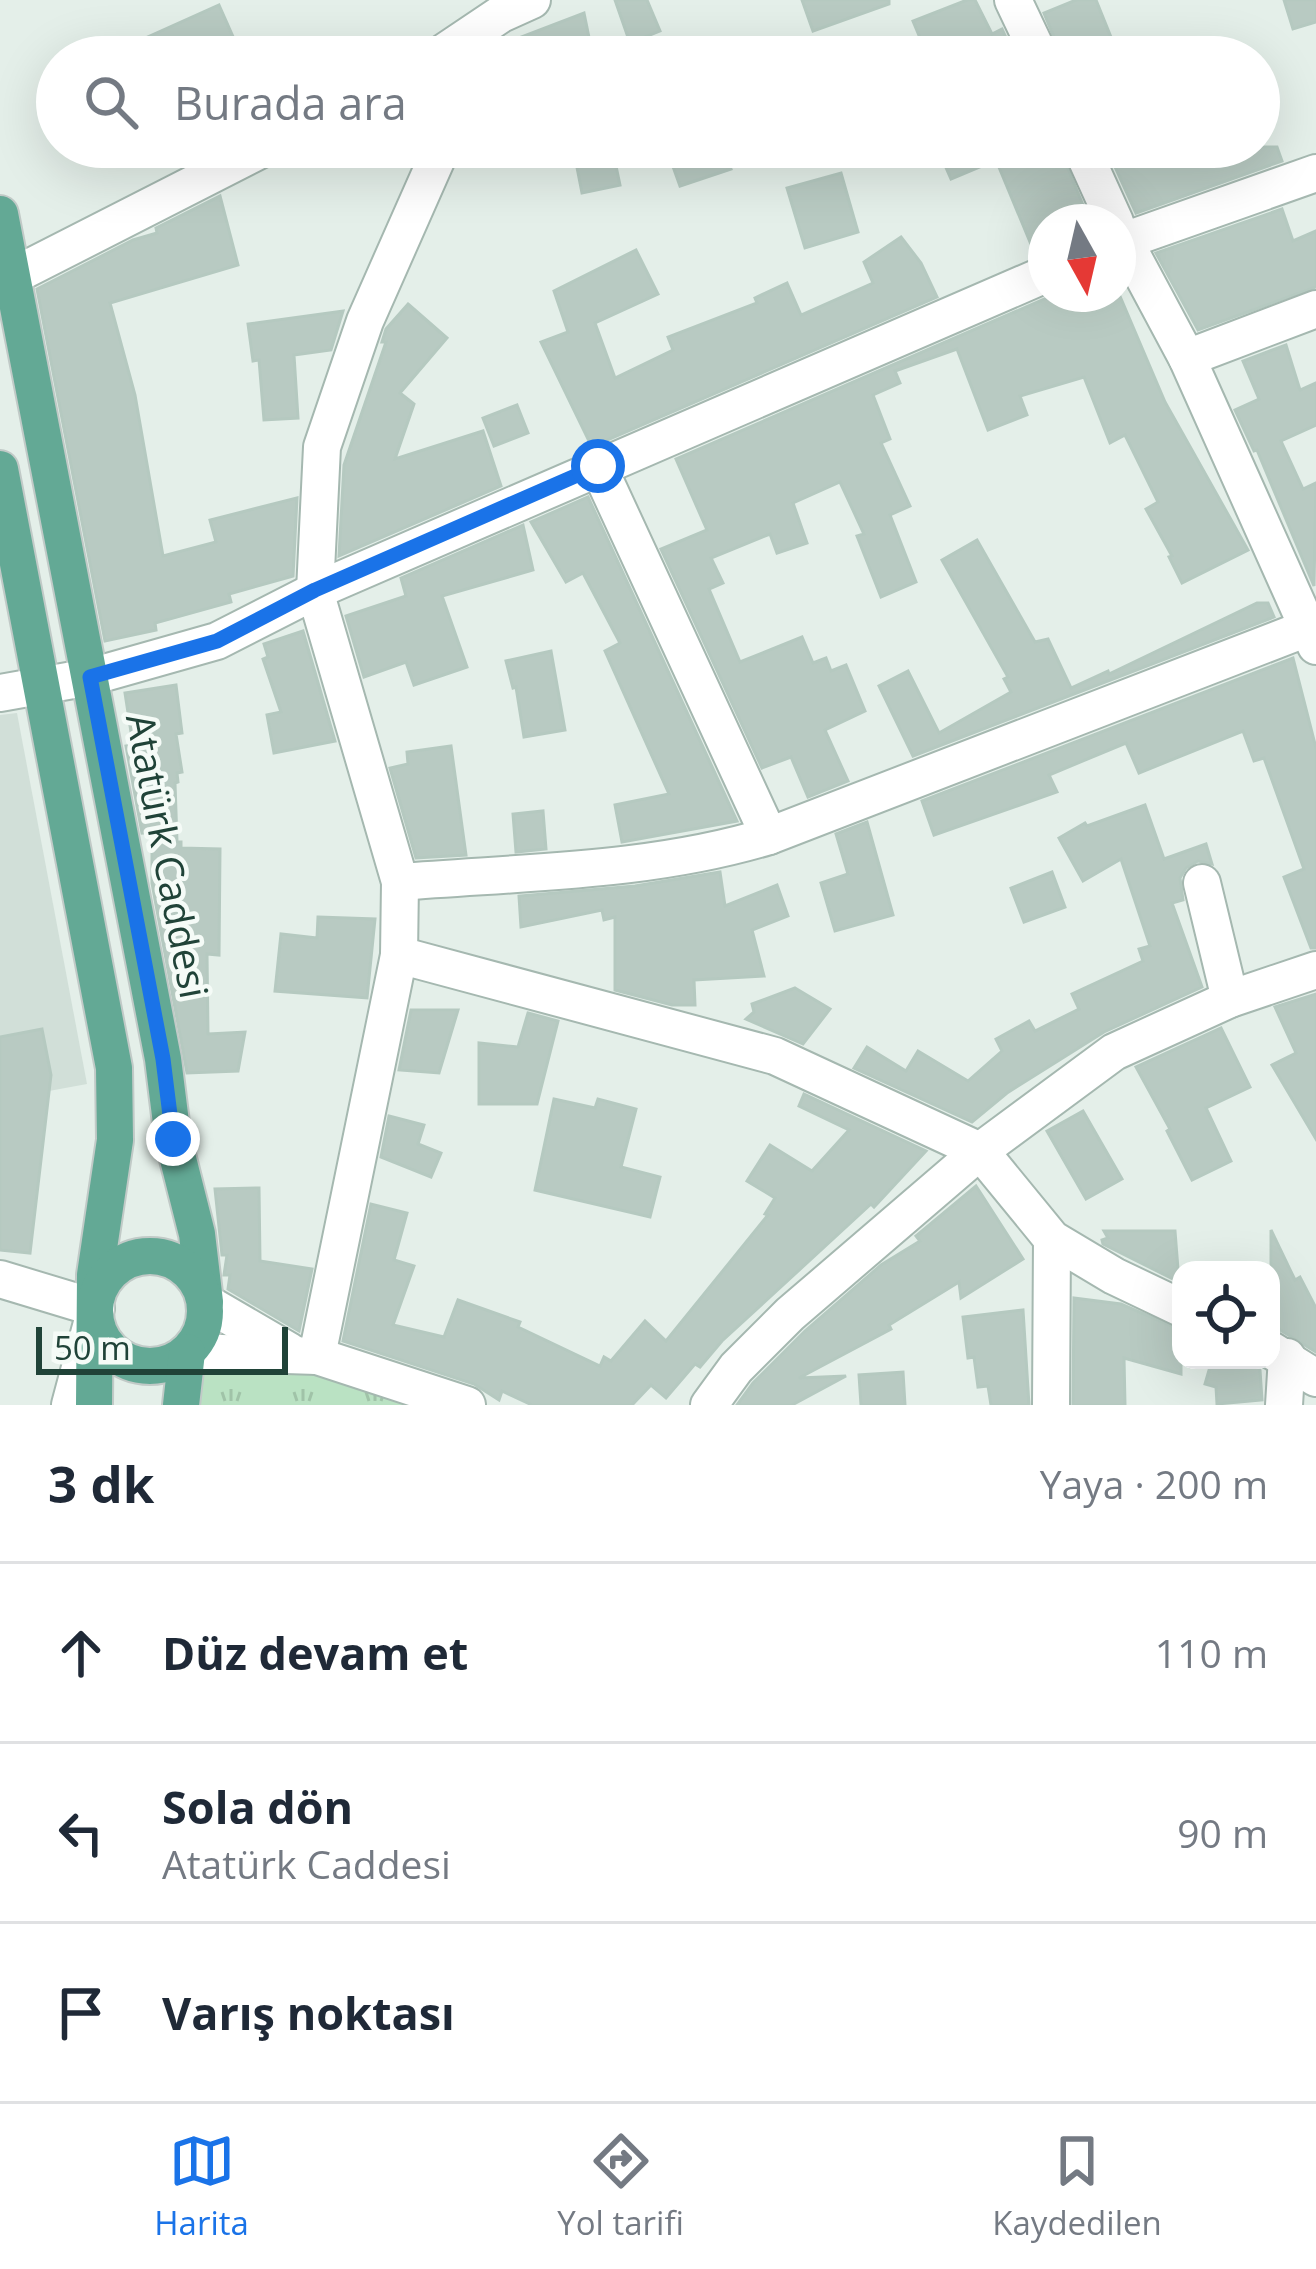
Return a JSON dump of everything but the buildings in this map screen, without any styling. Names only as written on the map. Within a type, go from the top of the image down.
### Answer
[{"type":"main road","name":"Atatürk Caddesi","points":[[0,214],[163,1059],[173,1139],[197,1234],[205,1303]]},
{"type":"main road","points":[[0,469],[114,1068],[115,1140],[95,1275],[94,1405]]},
{"type":"main road","points":[[139,1257],[174,1261],[200,1285],[205,1303],[199,1338],[172,1362],[135,1364],[105,1343],[98,1327],[99,1291],[109,1276],[139,1257]]},
{"type":"main road","points":[[182,1405],[187,1352]]},
{"type":"street","points":[[1013,0],[1030,36]]},
{"type":"street","points":[[465,36],[508,4]]},
{"type":"street","points":[[492,36],[508,4]]},
{"type":"street","points":[[13,276],[225,168]]},
{"type":"street","points":[[305,1354],[399,955],[400,882],[315,590],[322,447],[365,321],[433,168]]},
{"type":"street","points":[[1090,168],[1106,204]]},
{"type":"street","points":[[1136,229],[1316,173]]},
{"type":"street","points":[[400,882],[718,851],[1314,636],[1187,358],[1136,265]]},
{"type":"street","points":[[0,693],[90,677],[217,641],[315,590],[1028,282]]},
{"type":"street","points":[[1187,358],[1316,309]]},
{"type":"street","points":[[598,466],[769,836]]},
{"type":"street","points":[[1202,883],[1230,999]]},
{"type":"street","points":[[399,955],[775,1056],[980,1151],[1052,1239],[1172,1304]]},
{"type":"street","points":[[709,1405],[736,1368],[790,1314],[980,1151],[1114,1052],[1230,999],[1316,970]]},
{"type":"street","points":[[1052,1239],[1052,1405]]},
{"type":"street","points":[[0,1279],[96,1308],[70,1405]]},
{"type":"street","points":[[205,1303],[305,1354],[466,1405]]},
{"type":"street","points":[[187,1352],[305,1354]]},
{"type":"street","points":[[1284,1405],[1291,1362]]},
{"type":"shaded area","points":[[17,713],[87,1084],[0,1100],[0,715]]},
{"type":"green space","points":[[189,1354],[292,1356],[457,1405],[184,1405]]},
{"type":"route","points":[[173,1139],[163,1059],[90,677],[217,641],[315,590],[598,466]]}]
